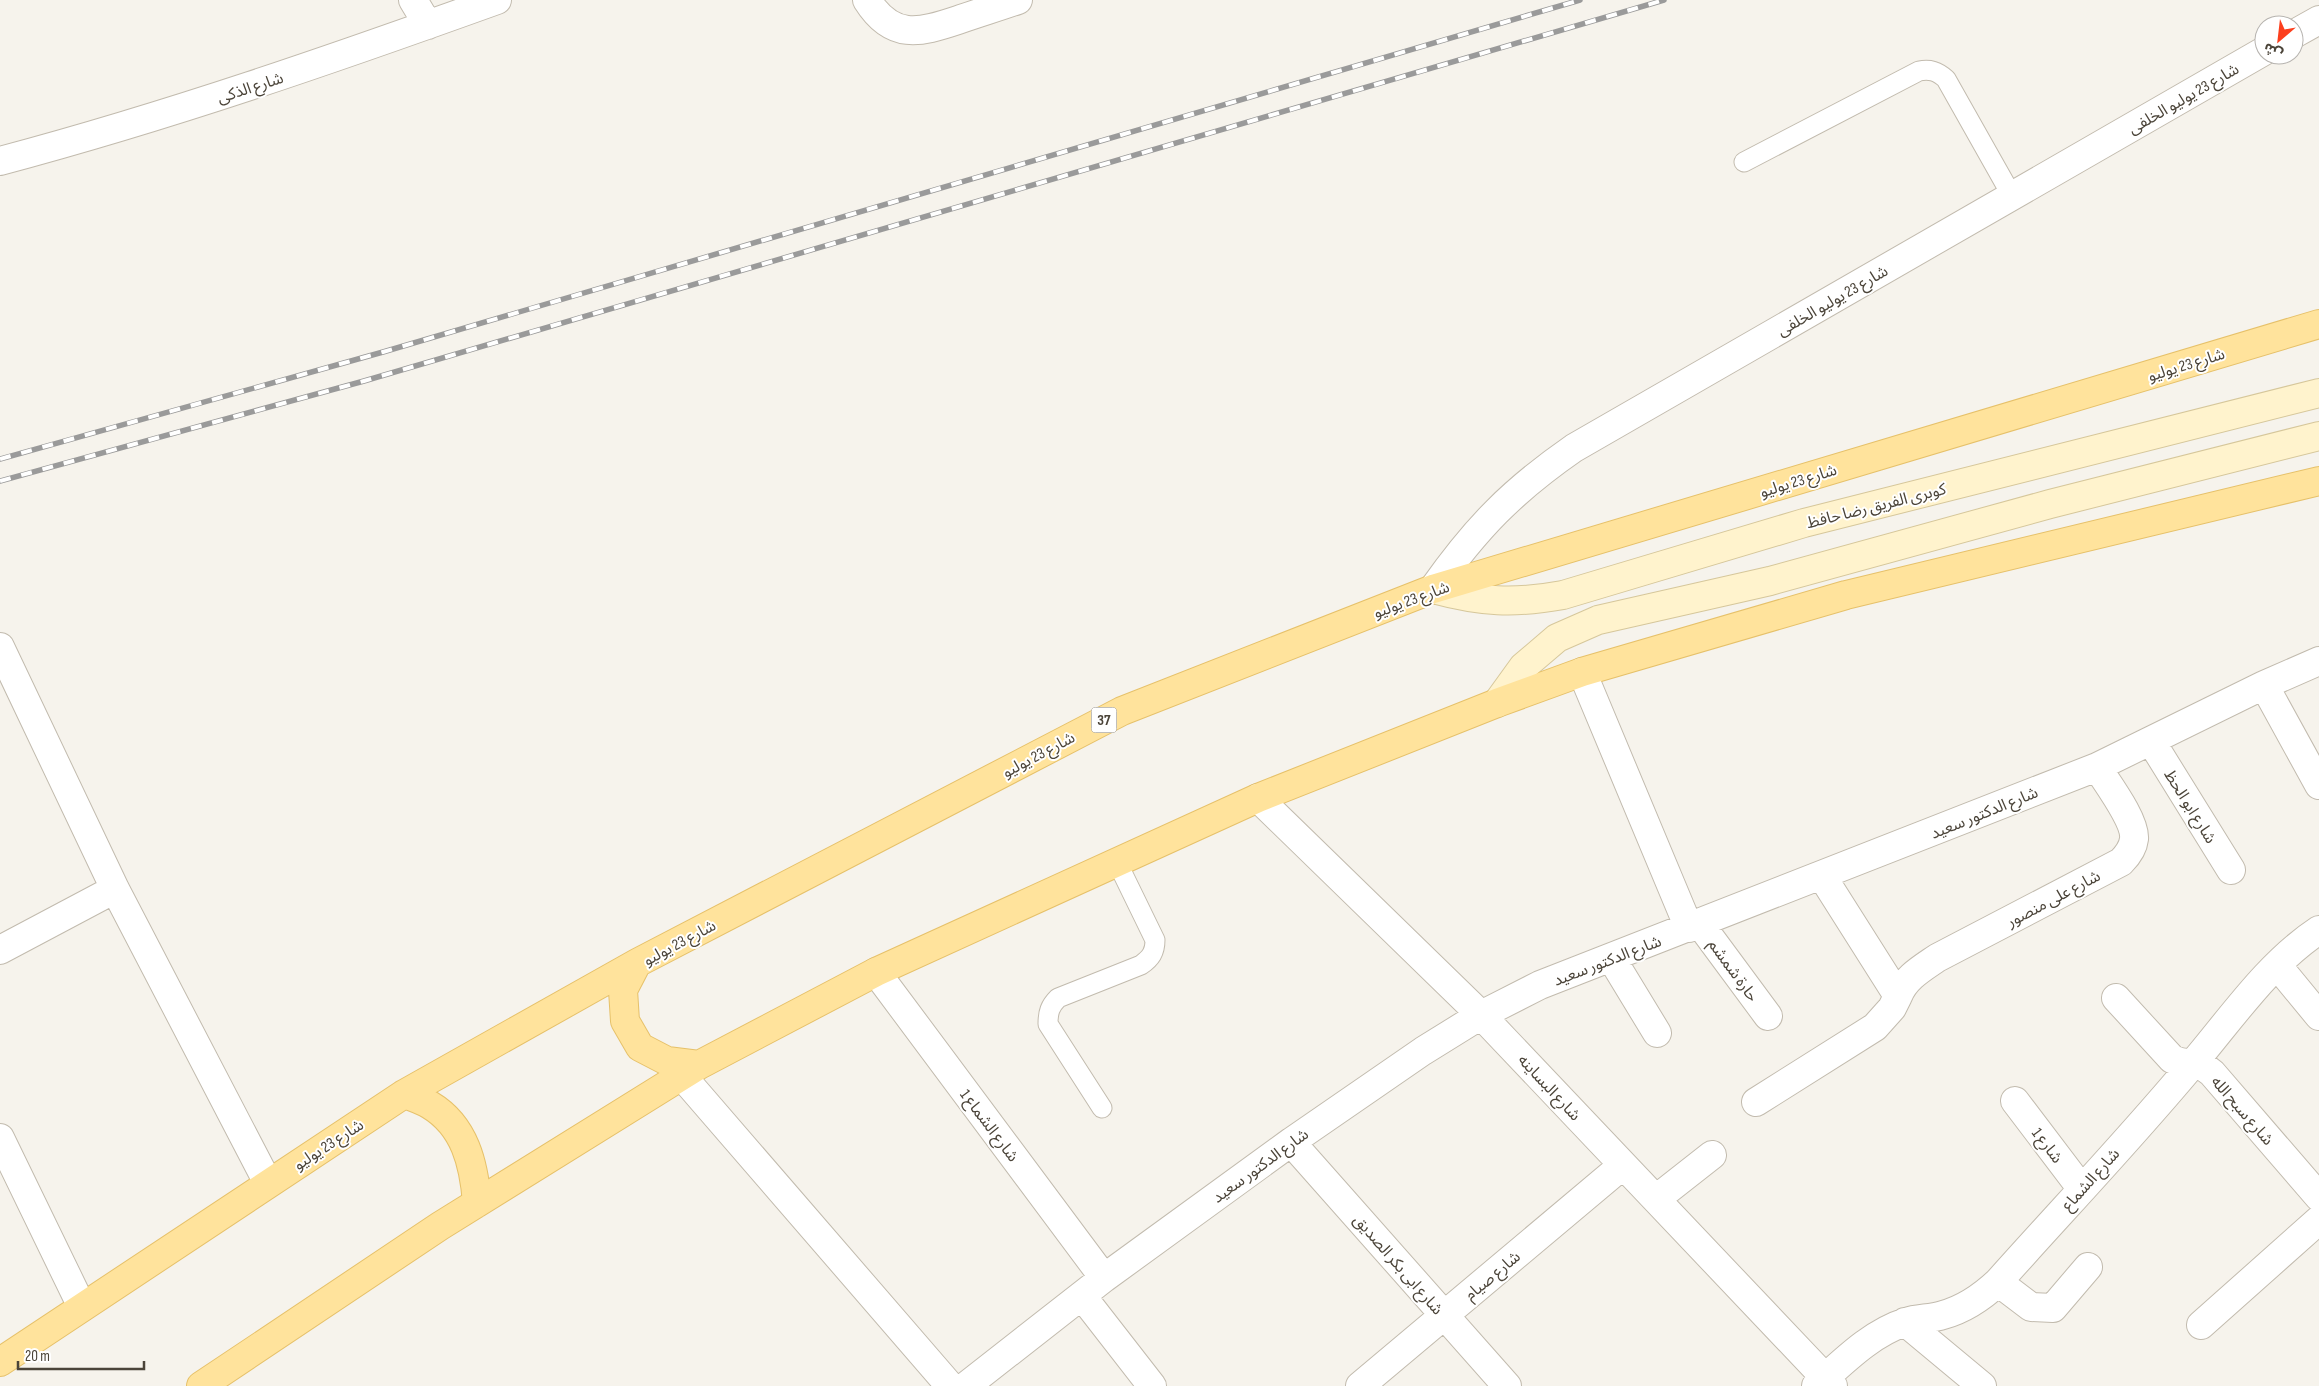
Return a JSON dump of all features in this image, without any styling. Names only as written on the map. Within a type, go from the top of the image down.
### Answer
[{"type":"main road","name":"شارع 23 يوليو","points":[[0,1362],[404,1094],[637,963],[1122,711],[1433,590],[2319,324]]},
{"type":"main road","name":"كوبرى الفريق رضا حافظ","points":[[1433,590],[1462,597],[1496,601],[1530,601],[1563,595],[1804,523],[2319,393]]},
{"type":"main road","points":[[1497,703],[1523,667],[1557,638],[1598,620],[1770,581],[2050,504],[2319,436]]},
{"type":"main road","points":[[202,1386],[476,1203],[691,1071],[876,972],[1258,798],[1497,703],[1582,672],[1846,595],[2319,481]]},
{"type":"main road","points":[[637,963],[623,990],[625,1021],[640,1047],[691,1071]]},
{"type":"main road","points":[[404,1094],[430,1105],[451,1123],[466,1146],[474,1172],[476,1203]]},
{"type":"street","points":[[413,0],[428,25]]},
{"type":"street","name":"شارع الذكى","points":[[0,161],[201,103],[497,0]]},
{"type":"street","points":[[869,4],[895,28],[923,31],[1018,0]]},
{"type":"street","points":[[2304,28],[2319,20]]},
{"type":"street","name":"شارع 23 يوليو الخلفى","points":[[1433,590],[1476,532],[1510,497],[1540,471],[1574,448],[2254,57]]},
{"type":"street","name":"شارع الدكتور سعيد","points":[[966,1386],[1104,1278],[1291,1142],[1423,1051],[1481,1014],[1540,985],[1612,959],[2097,767],[2264,685],[2319,661]]},
{"type":"street","points":[[3,663],[115,889],[268,1183]]},
{"type":"street","name":"حارة شمشم","points":[[1582,672],[1694,926],[1768,1016]]},
{"type":"street","points":[[2264,685],[2319,785]]},
{"type":"street","name":"شارع ابو الحظ","points":[[2150,741],[2231,870]]},
{"type":"street","name":"شارع على منصور","points":[[1756,1102],[1875,1027],[1892,1008],[1902,985],[1925,966],[2121,862],[2129,854],[2134,840],[2134,828],[2097,767]]},
{"type":"street","name":"شارع البساينه","points":[[1258,798],[1481,1014],[1656,1199],[1825,1383]]},
{"type":"street","points":[[1822,876],[1898,996]]},
{"type":"street","points":[[0,950],[115,889]]},
{"type":"street","name":"شارع الشماع","points":[[1825,1383],[1869,1340],[1906,1322],[1943,1315],[1964,1308],[1998,1282],[2194,1062],[2277,965],[2319,930]]},
{"type":"street","points":[[1612,959],[1657,1033]]},
{"type":"street","points":[[2277,965],[2319,1016]]},
{"type":"street","name":"شارع الشماع 1","points":[[876,972],[1104,1278]]},
{"type":"street","name":"شارع سبح الله","points":[[2116,998],[2172,1059],[2179,1062],[2200,1064],[2212,1073],[2319,1197]]},
{"type":"street","points":[[691,1071],[950,1386]]},
{"type":"street","name":"شارع 1","points":[[2015,1101],[2081,1188]]},
{"type":"street","points":[[0,1138],[82,1307]]},
{"type":"street","name":"شارع ابى بكر الصديق","points":[[1291,1142],[1508,1386]]},
{"type":"street","points":[[1656,1199],[1712,1155]]},
{"type":"street","name":"شارع صيام","points":[[1360,1386],[1623,1165]]},
{"type":"street","points":[[2201,1325],[2319,1220]]},
{"type":"street","points":[[1998,1282],[2031,1307],[2052,1308],[2088,1267]]},
{"type":"street","points":[[1082,1296],[1152,1386]]},
{"type":"street","points":[[1906,1322],[1982,1386]]},
{"type":"lane","points":[[1744,162],[1919,71],[1929,70],[1938,72],[1946,79],[2012,196]]},
{"type":"lane","points":[[1102,1108],[1048,1024],[1048,1014],[1051,1005],[1058,998],[1140,965],[1149,959],[1155,950],[1155,940],[1117,862]]},
{"type":"railway","points":[[0,459],[383,352],[1580,0]]},
{"type":"railway","points":[[0,481],[364,381],[1664,0]]}]
